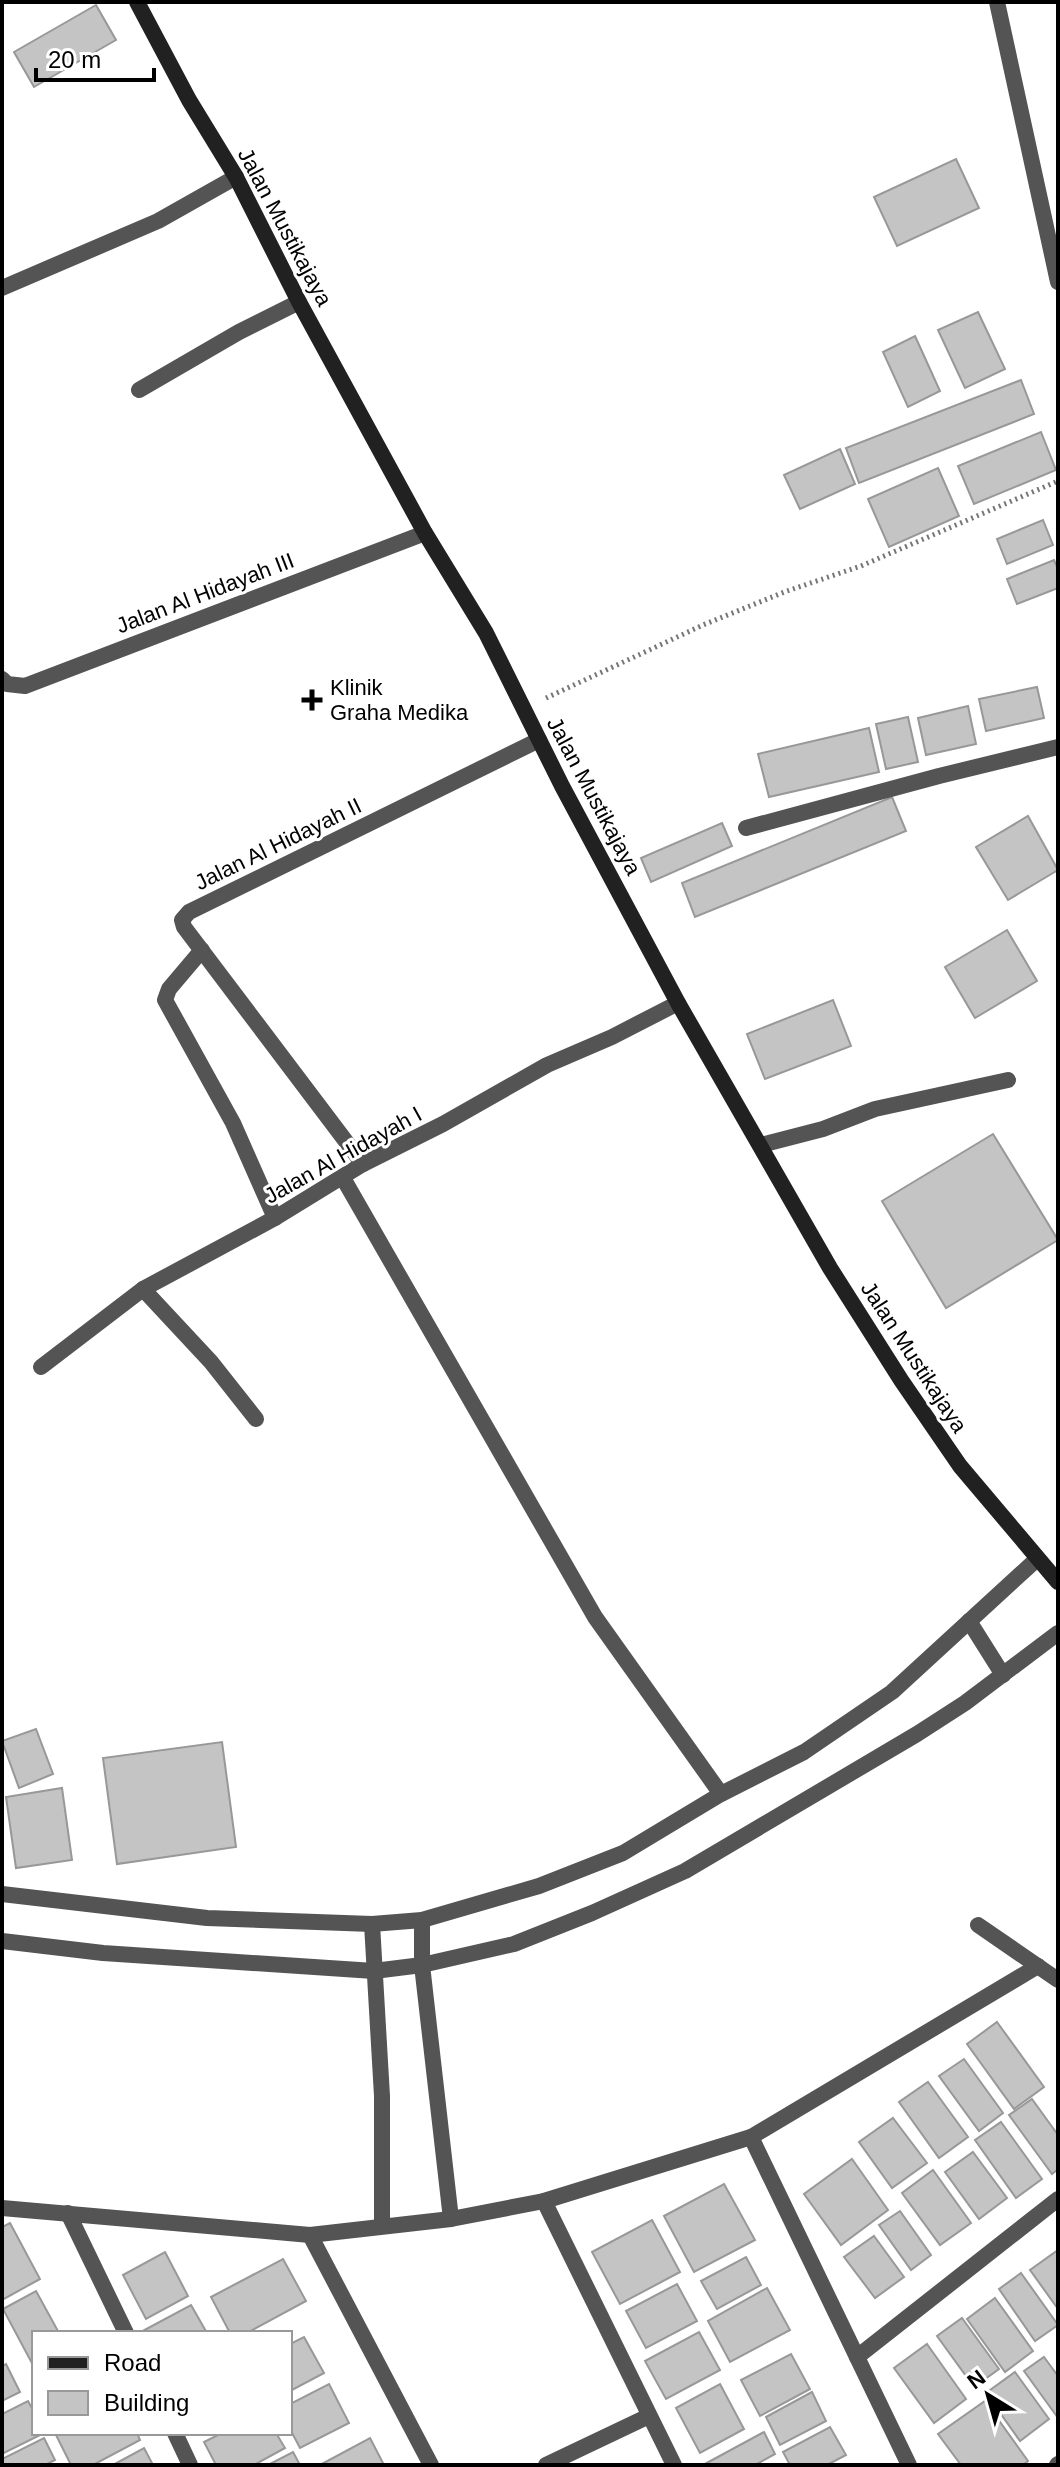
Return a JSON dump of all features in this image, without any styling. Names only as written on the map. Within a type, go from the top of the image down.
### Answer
[{"type":"main road","name":"Jalan Mustikajaya","points":[[137,2],[189,100],[236,177],[299,302],[425,533],[486,633],[678,1003],[830,1268],[960,1466],[1058,1582]]},
{"type":"street","points":[[997,2],[1058,282]]},
{"type":"street","points":[[2,288],[158,221],[236,177]]},
{"type":"street","points":[[139,390],[239,332],[299,302]]},
{"type":"street","name":"Jalan Al Hidayah III","points":[[2,679],[7,684],[25,686],[425,533]]},
{"type":"street","name":"Jalan Al Hidayah II","points":[[363,1164],[184,927],[182,920],[189,912],[539,740]]},
{"type":"street","points":[[746,828],[1058,747]]},
{"type":"street","points":[[202,950],[169,989],[165,1000],[233,1123],[275,1218]]},
{"type":"street","name":"Jalan Al Hidayah I","points":[[41,1367],[143,1289],[275,1218],[363,1164],[443,1124],[547,1065],[612,1037],[678,1003]]},
{"type":"street","points":[[761,1145],[823,1129],[875,1109],[1008,1080]]},
{"type":"street","points":[[343,1178],[595,1617],[721,1794]]},
{"type":"street","points":[[143,1289],[211,1362],[256,1419]]},
{"type":"street","points":[[2,1894],[207,1918],[372,1924],[422,1920],[539,1886],[623,1853],[721,1794],[804,1752],[892,1692],[1037,1559]]},
{"type":"street","points":[[969,1621],[1003,1675]]},
{"type":"street","points":[[2,1941],[103,1953],[374,1971],[422,1965],[514,1944],[685,1871],[917,1734],[1058,1633]]},
{"type":"street","points":[[422,1920],[422,1965],[451,2219]]},
{"type":"street","points":[[372,1924],[382,2096],[382,2226]]},
{"type":"street","points":[[978,1925],[1058,1980]]},
{"type":"street","points":[[2,2208],[310,2235],[451,2219],[544,2201],[751,2137],[1038,1966]]},
{"type":"street","points":[[751,2137],[909,2465]]},
{"type":"street","points":[[857,2357],[1058,2199]]},
{"type":"street","points":[[544,2201],[674,2465]]},
{"type":"street","points":[[68,2213],[125,2331]]},
{"type":"street","points":[[310,2235],[431,2465]]},
{"type":"street","points":[[546,2465],[649,2416]]},
{"type":"street","points":[[176,2435],[190,2465]]},
{"type":"path","points":[[523,708],[703,625],[787,591],[861,566],[1058,481]]},
{"type":"building","points":[[96,5],[116,40],[34,87],[14,52]]},
{"type":"building","points":[[956,159],[979,208],[897,246],[874,197]]},
{"type":"building","points":[[978,312],[1005,369],[965,388],[938,330]]},
{"type":"building","points":[[915,336],[940,391],[908,407],[883,352]]},
{"type":"building","points":[[1021,380],[1034,414],[859,483],[846,448]]},
{"type":"building","points":[[1041,432],[1056,470],[974,504],[958,466]]},
{"type":"building","points":[[840,449],[855,484],[800,509],[784,475]]},
{"type":"building","points":[[938,468],[959,516],[889,547],[868,499]]},
{"type":"building","points":[[1043,520],[1053,545],[1007,564],[997,539]]},
{"type":"building","points":[[1054,560],[1058,569],[1058,588],[1017,604],[1007,579]]},
{"type":"building","points":[[1037,687],[1044,718],[986,731],[979,699]]},
{"type":"building","points":[[968,706],[976,744],[926,755],[918,718]]},
{"type":"building","points":[[908,717],[918,762],[886,769],[876,724]]},
{"type":"building","points":[[869,728],[879,772],[769,797],[758,754]]},
{"type":"building","points":[[892,797],[906,831],[695,917],[682,883]]},
{"type":"building","points":[[1028,816],[1058,870],[1008,900],[976,847]]},
{"type":"building","points":[[722,823],[732,846],[651,882],[641,858]]},
{"type":"building","points":[[1007,930],[1037,981],[975,1018],[945,967]]},
{"type":"building","points":[[833,1000],[851,1046],[765,1079],[747,1034]]},
{"type":"building","points":[[993,1134],[1058,1240],[946,1308],[882,1201]]},
{"type":"building","points":[[36,1729],[53,1774],[19,1788],[2,1741]]},
{"type":"building","points":[[222,1742],[236,1847],[117,1864],[103,1758]]},
{"type":"building","points":[[62,1788],[72,1860],[16,1868],[6,1797]]},
{"type":"building","points":[[997,2022],[1044,2087],[1014,2109],[967,2044]]},
{"type":"building","points":[[964,2059],[1003,2113],[979,2131],[939,2076]]},
{"type":"building","points":[[928,2082],[968,2137],[939,2158],[899,2102]]},
{"type":"building","points":[[1032,2099],[1058,2135],[1058,2169],[1052,2174],[1009,2115]]},
{"type":"building","points":[[893,2118],[927,2163],[892,2188],[859,2142]]},
{"type":"building","points":[[1001,2122],[1042,2179],[1016,2198],[975,2140]]},
{"type":"building","points":[[973,2152],[1007,2198],[979,2219],[945,2172]]},
{"type":"building","points":[[852,2159],[888,2210],[841,2245],[804,2194]]},
{"type":"building","points":[[933,2170],[971,2223],[940,2245],[902,2193]]},
{"type":"building","points":[[724,2184],[755,2240],[694,2272],[664,2216]]},
{"type":"building","points":[[900,2211],[931,2255],[911,2270],[879,2225]]},
{"type":"building","points":[[652,2220],[680,2272],[620,2304],[592,2252]]},
{"type":"building","points":[[10,2223],[40,2279],[2,2300],[2,2227]]},
{"type":"building","points":[[874,2236],[904,2277],[875,2298],[844,2257]]},
{"type":"building","points":[[1058,2250],[1058,2309],[1030,2270]]},
{"type":"building","points":[[165,2252],[188,2296],[146,2319],[123,2275]]},
{"type":"building","points":[[746,2257],[761,2285],[717,2309],[701,2281]]},
{"type":"building","points":[[283,2259],[306,2301],[251,2331],[229,2331],[211,2297]]},
{"type":"building","points":[[1021,2273],[1058,2325],[1035,2341],[999,2289]]},
{"type":"building","points":[[677,2284],[697,2321],[646,2348],[626,2311]]},
{"type":"building","points":[[767,2288],[790,2330],[730,2362],[708,2321]]},
{"type":"building","points":[[36,2291],[58,2331],[32,2331],[32,2363],[3,2309]]},
{"type":"building","points":[[995,2298],[1033,2351],[1005,2372],[967,2319]]},
{"type":"building","points":[[191,2305],[206,2331],[143,2331]]},
{"type":"building","points":[[962,2318],[999,2369],[974,2387],[937,2336]]},
{"type":"building","points":[[699,2332],[720,2370],[666,2399],[645,2361]]},
{"type":"building","points":[[304,2337],[324,2373],[292,2390],[292,2343]]},
{"type":"building","points":[[927,2344],[966,2399],[934,2423],[894,2368]]},
{"type":"building","points":[[791,2354],[810,2389],[760,2416],[741,2380]]},
{"type":"building","points":[[1044,2357],[1058,2376],[1058,2418],[1024,2371]]},
{"type":"building","points":[[6,2364],[20,2392],[2,2401],[2,2366]]},
{"type":"building","points":[[1015,2372],[1049,2419],[1020,2441],[986,2393]]},
{"type":"building","points":[[329,2384],[349,2423],[300,2448],[292,2433],[292,2403]]},
{"type":"building","points":[[720,2384],[744,2429],[700,2453],[676,2408]]},
{"type":"building","points":[[812,2392],[826,2421],[780,2445],[766,2417]]},
{"type":"building","points":[[28,2401],[32,2408],[32,2435],[40,2435],[2,2454],[2,2414]]},
{"type":"building","points":[[985,2401],[1028,2461],[1023,2465],[961,2465],[938,2434]]},
{"type":"building","points":[[830,2427],[846,2455],[827,2465],[790,2465],[783,2452]]},
{"type":"building","points":[[764,2432],[775,2454],[755,2465],[703,2465]]},
{"type":"building","points":[[56,2435],[138,2435],[140,2440],[93,2465],[71,2465]]},
{"type":"building","points":[[218,2435],[277,2435],[285,2448],[254,2465],[216,2465],[204,2442]]},
{"type":"building","points":[[44,2438],[55,2460],[45,2465],[2,2465],[2,2459]]},
{"type":"building","points":[[370,2438],[384,2465],[320,2465]]},
{"type":"building","points":[[144,2448],[153,2465],[113,2465]]},
{"type":"building","points":[[293,2452],[300,2465],[268,2465]]},
{"type":"place","name":"Klinik Graha Medika","points":[[312,700]]}]
